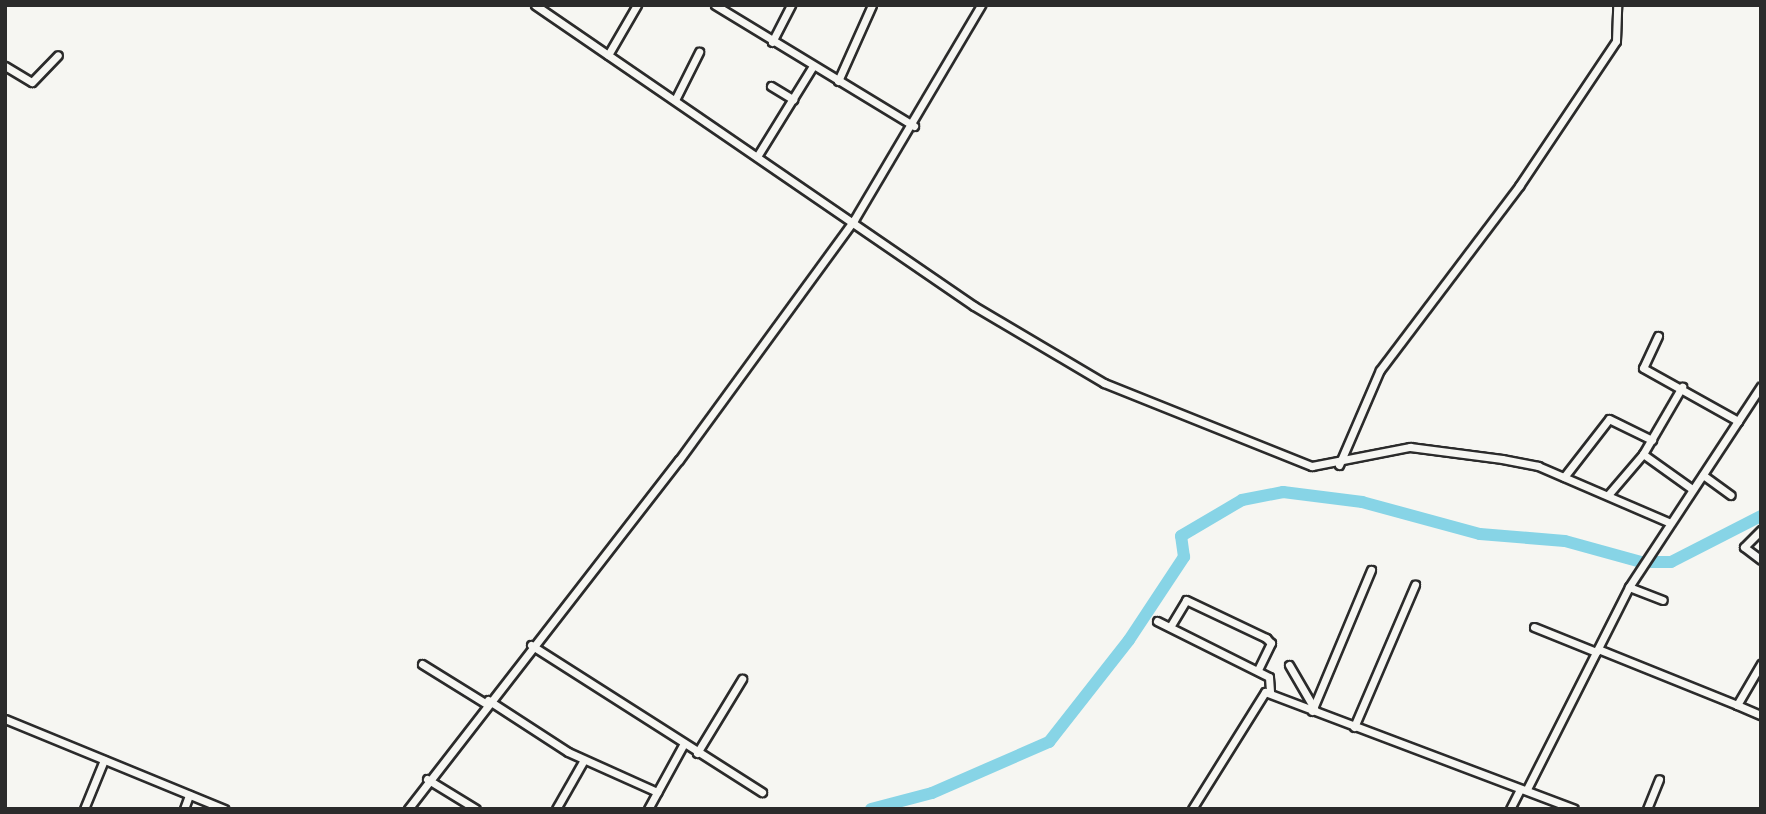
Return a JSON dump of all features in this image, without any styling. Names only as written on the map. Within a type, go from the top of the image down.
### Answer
[{"type":"street","points":[[535,5],[854,220],[974,306],[1089,376],[1311,466],[1339,465],[1400,448],[1429,448],[1531,464],[1668,522]]},
{"type":"street","points":[[608,55],[637,5]]},
{"type":"street","points":[[715,5],[914,126]]},
{"type":"street","points":[[772,42],[791,5]]},
{"type":"street","points":[[838,81],[872,5]]},
{"type":"street","points":[[408,809],[426,779],[679,460],[854,220],[914,126],[981,5]]},
{"type":"street","points":[[1339,465],[1380,370],[1519,186],[1616,41],[1617,5]]},
{"type":"street","points":[[676,100],[699,52]]},
{"type":"street","points":[[5,66],[32,82],[58,55]]},
{"type":"street","points":[[758,155],[813,66]]},
{"type":"street","points":[[771,86],[793,99]]},
{"type":"street","points":[[1658,336],[1643,368],[1682,387],[1738,421]]},
{"type":"street","points":[[1510,809],[1629,587],[1668,522],[1703,475],[1761,386]]},
{"type":"street","points":[[1608,495],[1643,454],[1682,387]]},
{"type":"street","points":[[1564,477],[1609,419],[1651,440]]},
{"type":"street","points":[[1643,454],[1692,489]]},
{"type":"street","points":[[1703,475],[1731,495]]},
{"type":"street","points":[[1761,530],[1744,547],[1761,560]]},
{"type":"street","points":[[1313,710],[1371,570]]},
{"type":"street","points":[[1354,727],[1416,586]]},
{"type":"street","points":[[1629,587],[1663,600]]},
{"type":"street","points":[[1170,627],[1186,600],[1266,638],[1271,643],[1258,670]]},
{"type":"street","points":[[1157,621],[1258,670],[1273,680],[1269,694]]},
{"type":"street","points":[[1534,627],[1761,715]]},
{"type":"street","points":[[531,645],[683,745],[762,792]]},
{"type":"street","points":[[422,664],[584,760],[657,792]]},
{"type":"street","points":[[1737,705],[1757,683],[1761,664]]},
{"type":"street","points":[[1289,665],[1313,710]]},
{"type":"street","points":[[697,753],[741,680]]},
{"type":"street","points":[[1192,809],[1259,695],[1269,694],[1574,809]]},
{"type":"street","points":[[5,719],[224,809]]},
{"type":"street","points":[[648,809],[683,745]]},
{"type":"street","points":[[84,809],[104,760]]},
{"type":"street","points":[[556,809],[584,760]]},
{"type":"street","points":[[426,779],[476,809]]},
{"type":"street","points":[[1647,809],[1659,779]]},
{"type":"street","points":[[184,809],[189,795]]},
{"type":"waterway","points":[[871,809],[932,793],[1049,742],[1129,640],[1184,557],[1181,536],[1242,500],[1283,492],[1362,502],[1480,534],[1565,541],[1641,562],[1671,562],[1761,516]]}]
